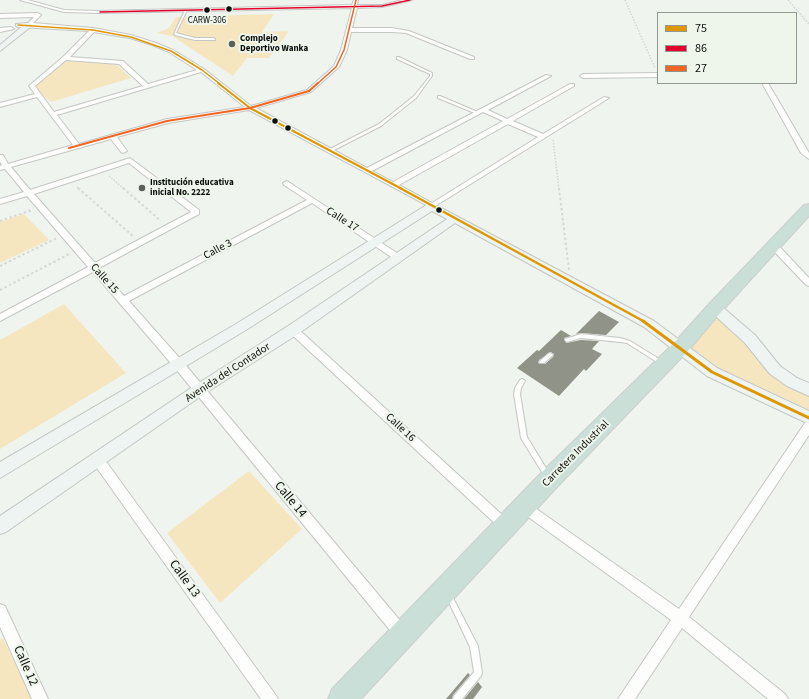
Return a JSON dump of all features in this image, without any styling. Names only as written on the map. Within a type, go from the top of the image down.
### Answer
[{"type":"highway","name":"Carretera Industrial","points":[[342,699],[550,480],[680,348],[715,308],[809,208]]},
{"type":"street","points":[[22,0],[40,5],[80,12],[303,6],[355,3],[382,6],[403,0],[410,0]]},
{"type":"street","points":[[303,6],[305,0]]},
{"type":"street","points":[[3,167],[167,121],[250,108],[309,91],[336,67],[344,50],[355,3]]},
{"type":"street","points":[[0,38],[40,5]]},
{"type":"street","points":[[0,16],[28,14],[38,15],[29,25],[1,48]]},
{"type":"street","points":[[0,30],[29,25],[93,30],[131,37],[170,51],[202,70],[250,108],[394,184],[454,219],[570,280],[649,324],[712,372],[809,418]]},
{"type":"street","points":[[77,146],[32,86],[65,58],[93,30]]},
{"type":"street","points":[[349,30],[404,31],[472,58]]},
{"type":"street","points":[[65,58],[121,62],[147,86]]},
{"type":"street","points":[[53,114],[202,70]]},
{"type":"street","points":[[583,76],[657,73]]},
{"type":"street","points":[[368,170],[548,76]]},
{"type":"street","points":[[766,84],[805,153],[809,157]]},
{"type":"street","points":[[394,184],[572,85]]},
{"type":"street","points":[[0,105],[38,94]]},
{"type":"street","points":[[0,471],[179,365],[606,98]]},
{"type":"street","points":[[480,112],[507,121],[542,137]]},
{"type":"street","points":[[113,136],[123,151]]},
{"type":"street","name":"Calle 15","points":[[0,157],[3,167],[42,207],[179,365]]},
{"type":"street","points":[[0,202],[130,160],[196,212],[0,318]]},
{"type":"street","name":"Calle 17","points":[[287,183],[397,257]]},
{"type":"street","name":"Calle 3","points":[[123,300],[312,200]]},
{"type":"street","name":"Avenida del Contador","points":[[0,526],[199,390],[294,330],[397,257],[454,219]]},
{"type":"street","points":[[774,246],[809,283]]},
{"type":"street","points":[[715,308],[750,339],[775,370],[792,382],[809,390]]},
{"type":"street","name":"Calle 16","points":[[294,330],[506,526]]},
{"type":"street","name":"Calle 14","points":[[179,365],[403,635]]},
{"type":"street","points":[[626,699],[809,426]]},
{"type":"street","name":"Calle 13","points":[[98,460],[270,699]]},
{"type":"street","points":[[524,507],[680,618],[780,699]]},
{"type":"street","name":"Calle 12","points":[[0,611],[40,699]]},
{"type":"lane","points":[[191,8],[175,33],[195,39],[214,39]]},
{"type":"lane","points":[[330,150],[380,125],[415,97],[431,76],[431,74],[398,58]]},
{"type":"lane","points":[[439,97],[480,112]]},
{"type":"lane","points":[[567,340],[581,336],[628,342],[664,364]]},
{"type":"lane","points":[[542,362],[550,355]]},
{"type":"lane","points":[[522,381],[518,388],[517,394],[524,438],[550,480]]},
{"type":"lane","points":[[446,590],[474,646],[478,673],[457,699]]},
{"type":"path","points":[[625,0],[657,73]]},
{"type":"path","points":[[788,0],[809,24]]},
{"type":"path","points":[[552,132],[570,280]]},
{"type":"path","points":[[100,170],[168,227]]},
{"type":"path","points":[[69,180],[140,242]]},
{"type":"path","points":[[0,221],[42,207]]},
{"type":"path","points":[[0,266],[65,234]]},
{"type":"path","points":[[0,290],[78,249]]},
{"type":"shaded area","name":"Complejo Deportivo Wanka","points":[[274,14],[262,32],[289,31],[269,58],[247,58],[233,76],[172,36],[157,33],[169,28],[176,17]]},
{"type":"shaded area","points":[[67,61],[116,64],[131,78],[51,102],[32,86]]},
{"type":"shaded area","points":[[24,214],[49,240],[0,263],[0,222]]},
{"type":"shaded area","points":[[64,304],[126,373],[0,449],[0,340]]},
{"type":"shaded area","points":[[715,308],[775,370],[809,390],[809,418],[712,372],[680,348]]},
{"type":"shaded area","points":[[249,471],[302,529],[220,603],[167,533]]},
{"type":"shaded area","points":[[3,638],[32,699],[0,699],[0,640]]},
{"type":"building","points":[[599,311],[619,322],[606,335],[576,334]]},
{"type":"building","points":[[561,330],[571,336],[564,338],[566,343],[581,340],[599,341],[592,349],[602,354],[586,371],[584,369],[559,396],[517,368],[537,350],[539,351]],"holes":[[[551,352],[554,354],[553,357],[545,364],[538,363],[539,360]]]},
{"type":"building","points":[[468,673],[470,675],[453,695],[452,699],[446,699]]},
{"type":"building","points":[[478,682],[482,687],[473,699],[464,699]]},
{"type":"transit line","name":"27","points":[[69,148],[167,121],[250,108],[309,91],[336,67],[344,50],[356,0]]},
{"type":"transit line","name":"86","points":[[100,12],[382,6],[410,0]]},
{"type":"transit line","name":"75","points":[[18,25],[93,30],[131,37],[171,51],[202,70],[250,108],[368,170],[454,219],[649,324],[712,372],[809,418]]},
{"type":"place","name":"CARW-306","points":[[207,10]]},
{"type":"place","name":"Complejo Deportivo Wanka","points":[[232,44]]},
{"type":"place","name":"Institución educativa inicial No. 2222","points":[[142,188]]}]
